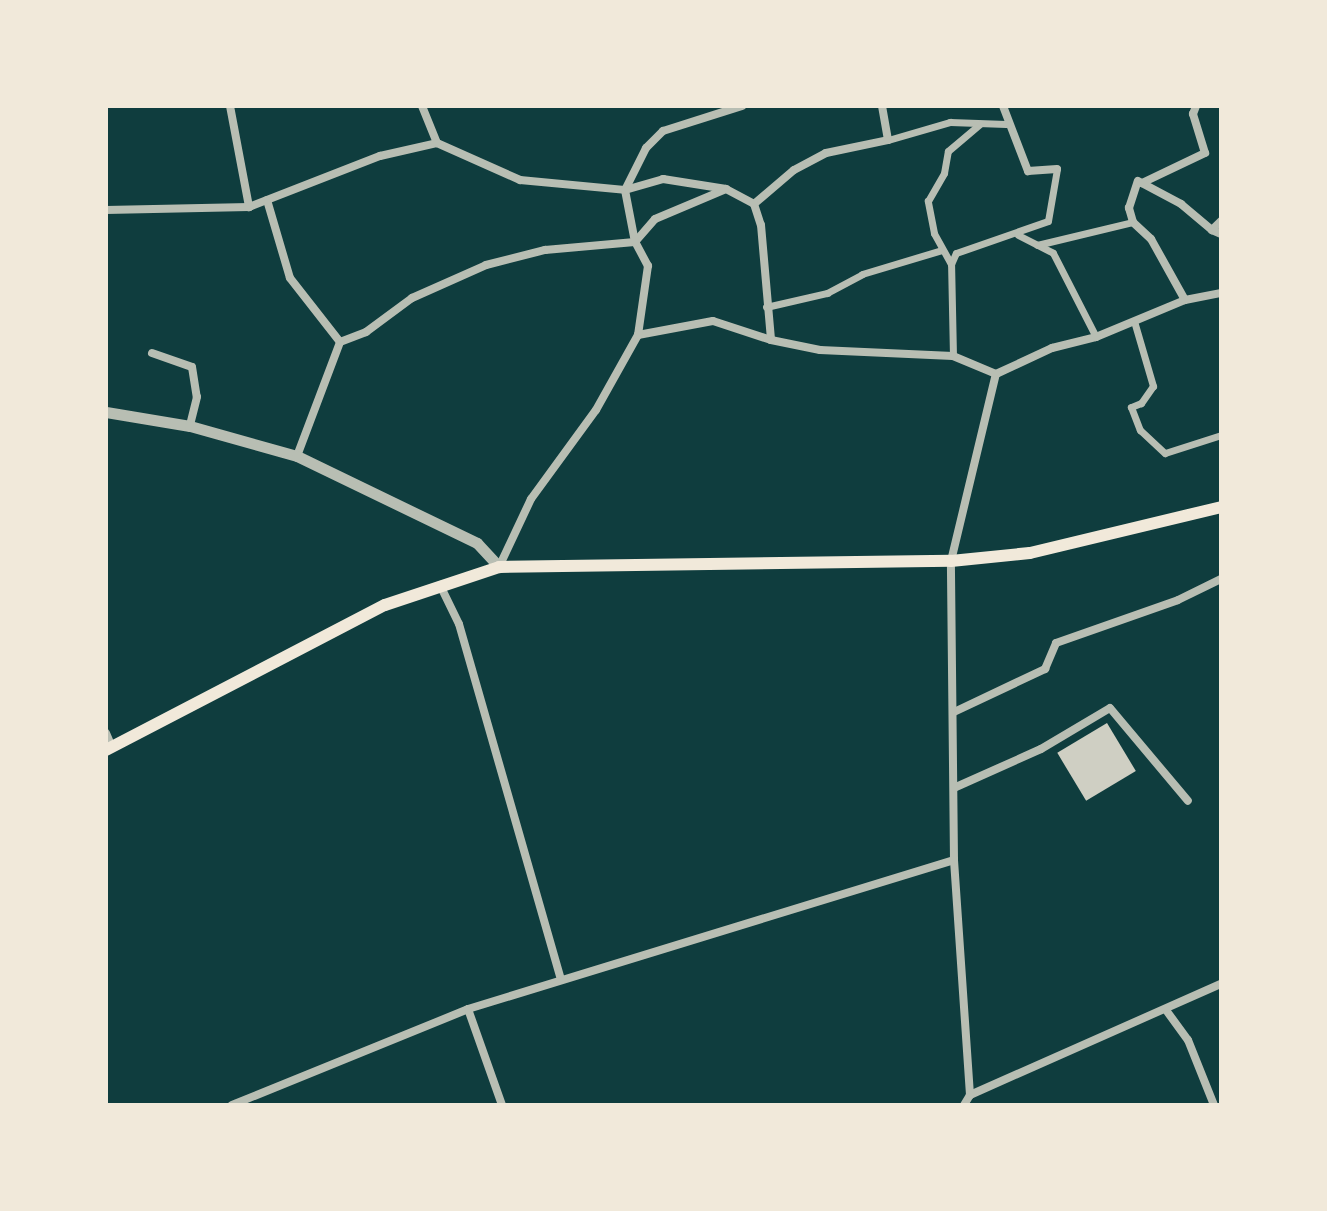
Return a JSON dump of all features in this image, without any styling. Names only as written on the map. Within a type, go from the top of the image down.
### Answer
[{"type":"main road","points":[[109,749],[385,605],[499,567],[951,561],[1030,553],[1221,507]]},
{"type":"street","points":[[230,106],[249,207]]},
{"type":"street","points":[[422,106],[437,143]]},
{"type":"street","points":[[106,412],[190,426],[297,456],[477,543],[499,567],[531,499],[604,397],[638,335],[648,266],[635,242],[625,190],[646,148],[663,131],[742,106]]},
{"type":"street","points":[[882,106],[888,140]]},
{"type":"street","points":[[951,264],[965,249],[1018,235],[1048,221],[1057,169],[1028,171],[1006,124],[1003,106]]},
{"type":"street","points":[[1185,300],[1151,239],[1133,222],[1129,208],[1140,182],[1205,153],[1193,114],[1196,106]]},
{"type":"street","points":[[754,204],[794,170],[826,153],[888,140],[950,122],[1006,124]]},
{"type":"street","points":[[953,356],[951,264],[942,250],[928,201],[944,173],[948,151],[980,124]]},
{"type":"street","points":[[106,210],[249,207],[380,156],[437,143],[520,180],[625,190],[663,179],[726,189],[754,204],[765,247],[765,307],[771,340]]},
{"type":"street","points":[[1140,182],[1181,204],[1216,232],[1221,221]]},
{"type":"street","points":[[297,456],[340,342],[366,332],[412,298],[486,265],[545,250],[635,242],[655,219],[726,189]]},
{"type":"street","points":[[267,200],[290,278],[340,342]]},
{"type":"street","points":[[1035,245],[1133,222]]},
{"type":"street","points":[[1018,235],[1053,253],[1096,337]]},
{"type":"street","points":[[765,307],[827,293],[862,274],[942,250]]},
{"type":"street","points":[[638,335],[713,321],[771,340],[820,350],[953,356],[996,374],[1052,348],[1096,337],[1185,300],[1221,293]]},
{"type":"street","points":[[1134,321],[1153,386],[1141,403],[1131,407],[1140,430],[1165,453],[1221,435]]},
{"type":"street","points":[[152,353],[192,367],[197,397],[190,426]]},
{"type":"street","points":[[964,1105],[970,1095],[954,860],[956,787],[951,561],[996,374]]},
{"type":"street","points":[[954,712],[1045,669],[1056,643],[1178,600],[1221,579]]},
{"type":"street","points":[[440,585],[459,624],[561,979]]},
{"type":"street","points":[[956,787],[1041,749],[1110,708],[1188,801]]},
{"type":"street","points":[[106,733],[109,749]]},
{"type":"street","points":[[232,1105],[468,1009],[954,860]]},
{"type":"street","points":[[970,1095],[1221,984]]},
{"type":"street","points":[[468,1009],[502,1105]]},
{"type":"street","points":[[1166,1010],[1188,1040],[1214,1105]]},
{"type":"building","points":[[1107,723],[1136,771],[1086,801],[1057,753]]}]
